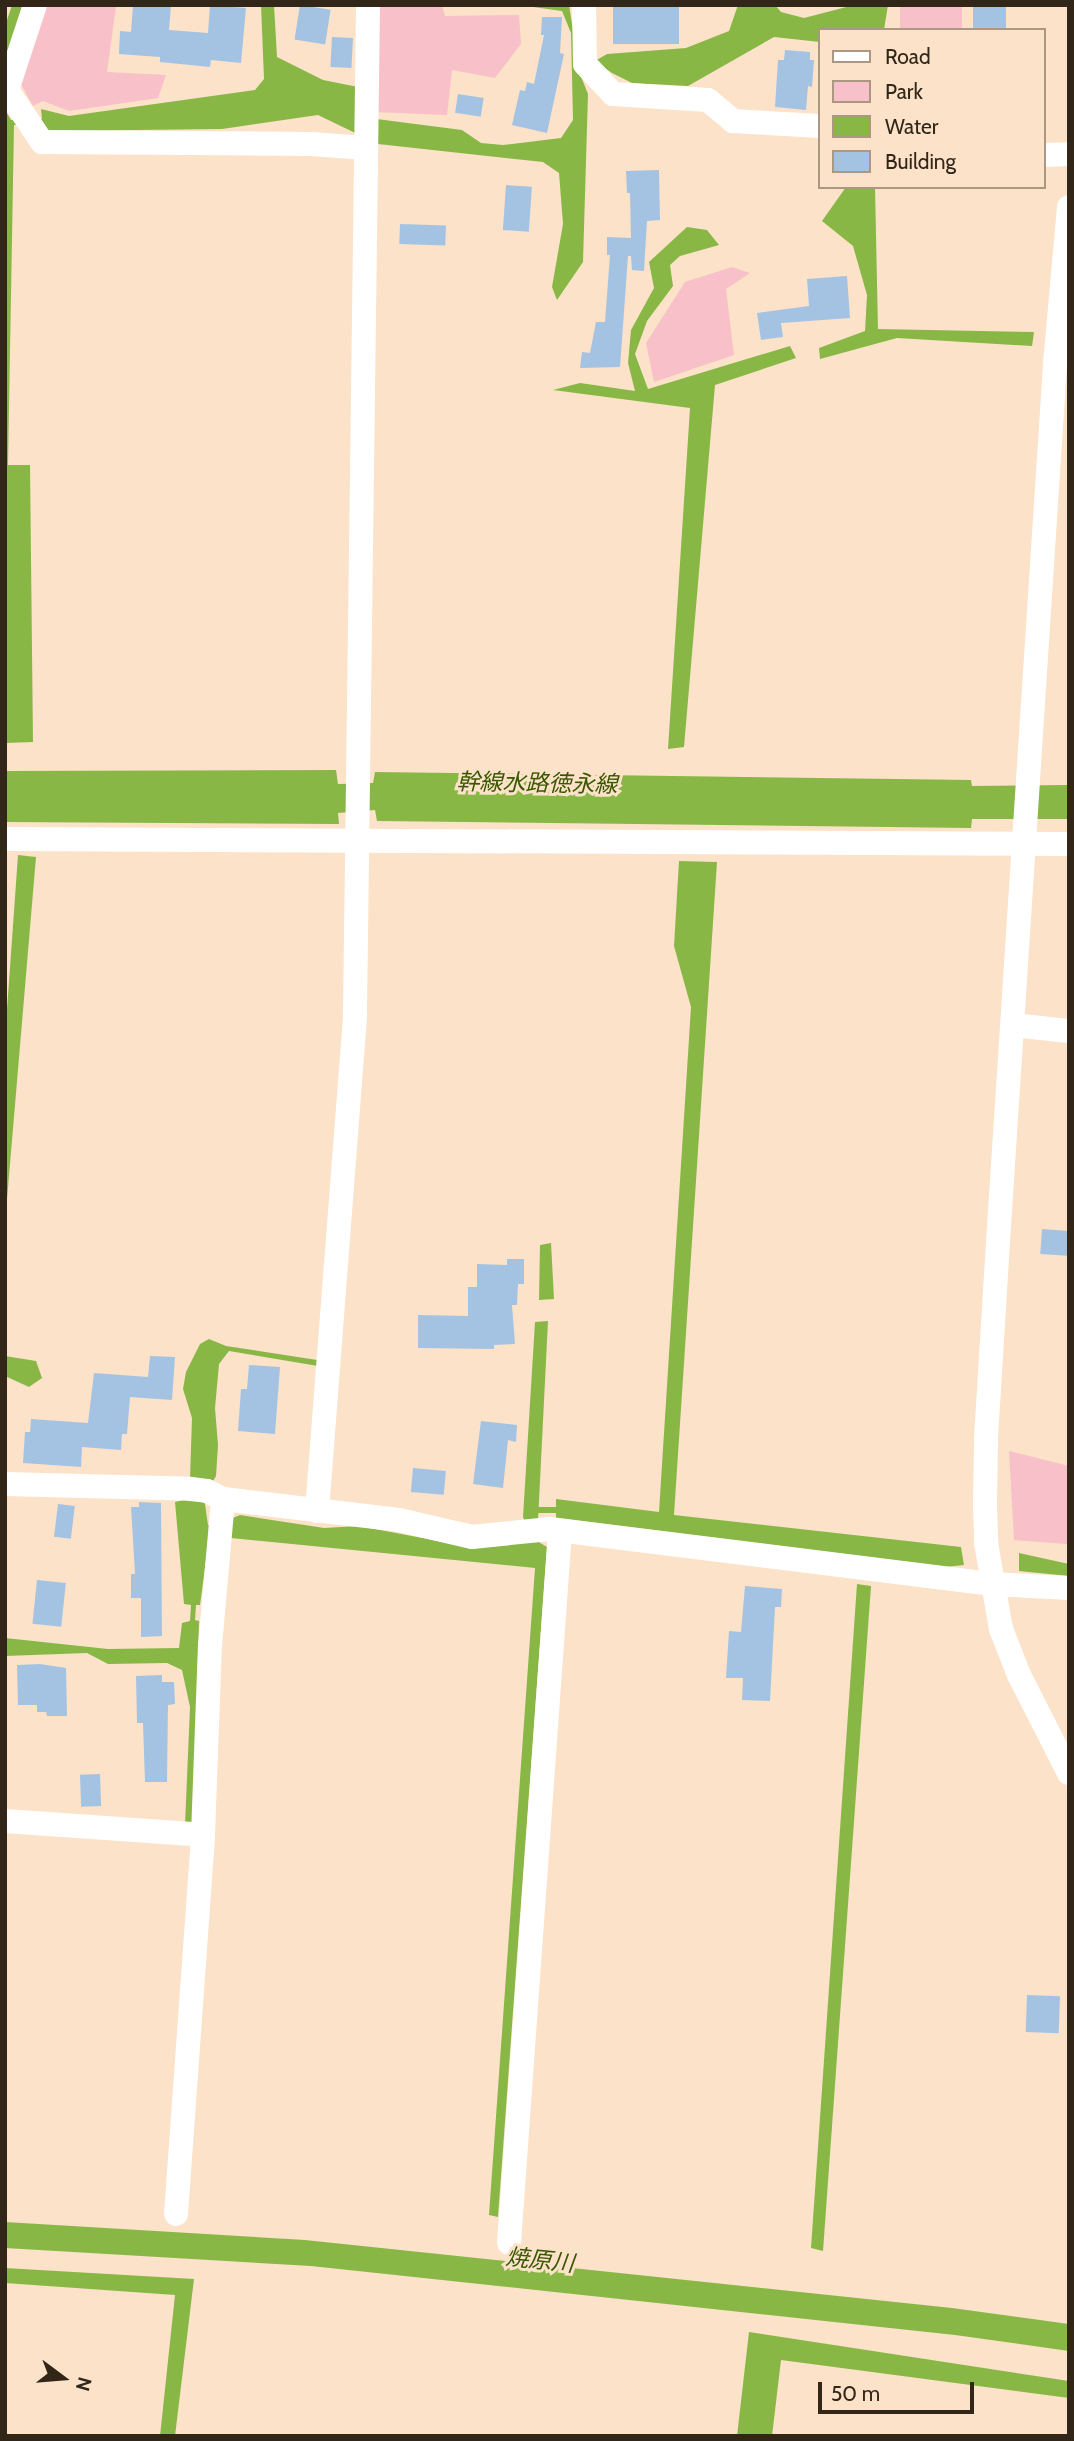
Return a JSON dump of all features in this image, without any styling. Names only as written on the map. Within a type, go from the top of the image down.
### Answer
[{"type":"street","points":[[35,5],[6,90],[42,142],[365,142]]},
{"type":"street","points":[[317,1511],[355,1013],[368,5]]},
{"type":"street","points":[[583,5],[585,64],[613,94],[708,100],[733,121],[818,126]]},
{"type":"street","points":[[1046,155],[1069,154]]},
{"type":"street","points":[[1069,207],[1062,365],[1030,763],[986,1440],[986,1543],[1002,1629],[1019,1675],[1069,1773]]},
{"type":"street","points":[[5,839],[1069,844]]},
{"type":"street","points":[[1013,1025],[1069,1031]]},
{"type":"street","points":[[5,1484],[212,1506],[317,1511],[399,1520],[472,1537],[541,1531],[993,1584],[1069,1588]]},
{"type":"street","points":[[176,2214],[203,1835],[212,1506]]},
{"type":"street","points":[[509,2243],[541,1531]]},
{"type":"street","points":[[5,1821],[203,1835]]},
{"type":"green space","points":[[44,5],[116,6],[107,72],[166,75],[158,98],[69,111],[43,101],[33,106],[18,79]]},
{"type":"green space","points":[[376,5],[442,5],[445,16],[519,15],[521,44],[495,78],[452,70],[447,115],[374,112]]},
{"type":"green space","points":[[900,5],[962,5],[962,28],[900,28]]},
{"type":"green space","points":[[732,267],[750,273],[726,289],[734,355],[654,382],[646,343],[685,282]]},
{"type":"green space","points":[[1009,1451],[1069,1466],[1067,1544],[1014,1540]]},
{"type":"water","points":[[12,5],[24,5],[5,65],[5,26]]},
{"type":"water","points":[[261,5],[274,5],[277,57],[323,80],[358,87],[361,117],[462,130],[481,143],[503,145],[561,138],[573,120],[571,33],[562,11],[519,5],[569,5],[580,74],[588,94],[583,262],[557,300],[552,287],[563,224],[559,173],[543,162],[378,144],[318,115],[222,129],[48,131],[43,124],[14,125],[8,465],[30,465],[33,742],[5,743],[5,110],[11,120],[42,119],[41,109],[69,116],[255,90],[264,79]]},
{"type":"water","points":[[738,5],[775,5],[781,12],[804,18],[854,5],[888,5],[884,28],[818,28],[818,42],[774,37],[688,86],[632,83],[595,61],[607,54],[686,48],[729,31]]},
{"type":"water","points":[[845,189],[875,189],[878,329],[1034,332],[1032,346],[897,338],[820,359],[819,348],[865,331],[867,295],[853,246],[822,221]]},
{"type":"water","points":[[687,227],[707,230],[719,245],[680,256],[670,265],[673,286],[647,321],[635,354],[648,389],[790,346],[796,358],[715,385],[684,747],[668,749],[690,408],[553,390],[580,383],[635,391],[628,363],[631,330],[654,288],[649,262]]},
{"type":"water","name":"幹線水路徳永線","points":[[336,770],[338,784],[373,783],[375,772],[971,780],[972,786],[1069,785],[1069,819],[972,819],[971,828],[377,821],[375,810],[338,813],[339,824],[5,822],[5,771]]},
{"type":"water","points":[[18,855],[36,857],[5,1223],[5,1038]]},
{"type":"water","points":[[679,861],[717,862],[674,1515],[961,1547],[964,1565],[945,1567],[556,1518],[556,1499],[659,1512],[691,1007],[674,946]]},
{"type":"water","points":[[551,1243],[554,1299],[539,1300],[540,1245]]},
{"type":"water","points":[[548,1321],[537,1541],[547,1547],[498,2217],[489,2215],[535,1568],[231,1538],[210,1530],[200,1605],[196,1605],[195,1620],[199,1621],[194,1821],[185,1825],[190,1707],[182,1670],[167,1663],[108,1664],[87,1653],[5,1656],[5,1638],[108,1649],[179,1648],[182,1623],[190,1621],[191,1605],[184,1604],[175,1502],[196,1497],[190,1479],[192,1418],[183,1389],[186,1372],[200,1344],[209,1339],[226,1346],[317,1360],[318,1366],[229,1351],[219,1364],[215,1408],[218,1445],[216,1476],[204,1497],[208,1525],[230,1525],[230,1519],[240,1515],[324,1528],[359,1526],[470,1547],[527,1526],[523,1517],[535,1322]]},
{"type":"water","points":[[5,1356],[36,1361],[42,1378],[29,1387],[5,1376]]},
{"type":"water","points":[[1019,1553],[1069,1564],[1069,1576],[1019,1571]]},
{"type":"water","points":[[857,1584],[871,1586],[823,2251],[811,2248]]},
{"type":"water","points":[[5,2222],[305,2240],[952,2308],[1069,2324],[1069,2351],[955,2335],[311,2266],[5,2248]]},
{"type":"water","points":[[5,2268],[194,2279],[175,2436],[160,2436],[175,2295],[5,2283]]},
{"type":"water","points":[[749,2332],[1069,2381],[1069,2398],[781,2360],[772,2436],[737,2436]]},
{"type":"building","points":[[133,5],[171,5],[169,30],[208,33],[210,5],[246,8],[241,63],[211,60],[210,67],[160,62],[160,57],[119,54],[120,31],[131,32]]},
{"type":"building","points":[[300,5],[331,10],[325,44],[295,40]]},
{"type":"building","points":[[613,5],[679,5],[679,44],[613,44]]},
{"type":"building","points":[[973,5],[1006,5],[1006,28],[973,28]]},
{"type":"building","points":[[542,17],[562,17],[560,53],[564,54],[547,133],[512,125],[520,90],[525,91],[527,82],[534,84],[544,35],[541,35]]},
{"type":"building","points":[[332,37],[353,38],[351,68],[330,67]]},
{"type":"building","points":[[785,50],[810,52],[810,60],[814,60],[812,87],[808,86],[806,110],[775,107],[778,60],[784,60]]},
{"type":"building","points":[[458,94],[484,98],[481,117],[455,113]]},
{"type":"building","points":[[659,170],[660,220],[647,221],[644,271],[632,270],[631,256],[628,256],[620,367],[580,368],[582,352],[590,353],[596,322],[605,322],[610,255],[607,255],[607,237],[631,238],[630,193],[627,193],[626,171]]},
{"type":"building","points":[[506,185],[532,187],[529,232],[503,230]]},
{"type":"building","points":[[400,224],[446,226],[445,246],[399,244]]},
{"type":"building","points":[[847,276],[850,318],[781,323],[783,337],[761,340],[757,313],[809,306],[807,279]]},
{"type":"building","points":[[1042,1229],[1069,1231],[1067,1256],[1040,1254]]},
{"type":"building","points":[[507,1259],[524,1259],[524,1284],[518,1284],[517,1305],[512,1305],[515,1344],[494,1345],[494,1349],[418,1348],[418,1315],[468,1316],[468,1287],[477,1287],[477,1264],[507,1265]]},
{"type":"building","points":[[150,1356],[175,1357],[172,1400],[130,1397],[127,1434],[122,1434],[121,1450],[82,1447],[81,1467],[23,1463],[25,1432],[30,1432],[31,1419],[88,1423],[94,1373],[148,1377]]},
{"type":"building","points":[[249,1365],[280,1367],[275,1434],[238,1431],[241,1389],[247,1389]]},
{"type":"building","points":[[481,1421],[517,1425],[516,1442],[508,1440],[503,1488],[473,1484]]},
{"type":"building","points":[[413,1468],[446,1471],[444,1495],[411,1492]]},
{"type":"building","points":[[139,1502],[161,1503],[162,1636],[141,1637],[141,1598],[131,1598],[131,1574],[135,1574],[131,1507],[139,1507]]},
{"type":"building","points":[[58,1504],[75,1506],[71,1539],[54,1537]]},
{"type":"building","points":[[37,1580],[66,1583],[61,1627],[32,1624]]},
{"type":"building","points":[[745,1586],[782,1589],[781,1607],[775,1607],[770,1701],[742,1700],[743,1678],[726,1678],[729,1631],[741,1632]]},
{"type":"building","points":[[40,1664],[66,1668],[67,1716],[47,1716],[46,1712],[37,1712],[37,1705],[18,1705],[17,1665]]},
{"type":"building","points":[[162,1675],[162,1682],[174,1682],[175,1704],[168,1705],[167,1782],[145,1782],[143,1723],[137,1723],[136,1676]]},
{"type":"building","points":[[100,1774],[101,1806],[81,1807],[80,1775]]},
{"type":"building","points":[[1027,1995],[1060,1996],[1059,2033],[1026,2032]]},
{"type":"waterway","points":[[533,1510],[565,1510]]},
{"type":"water label","name":"焼原川","points":[[540,2260]]}]
